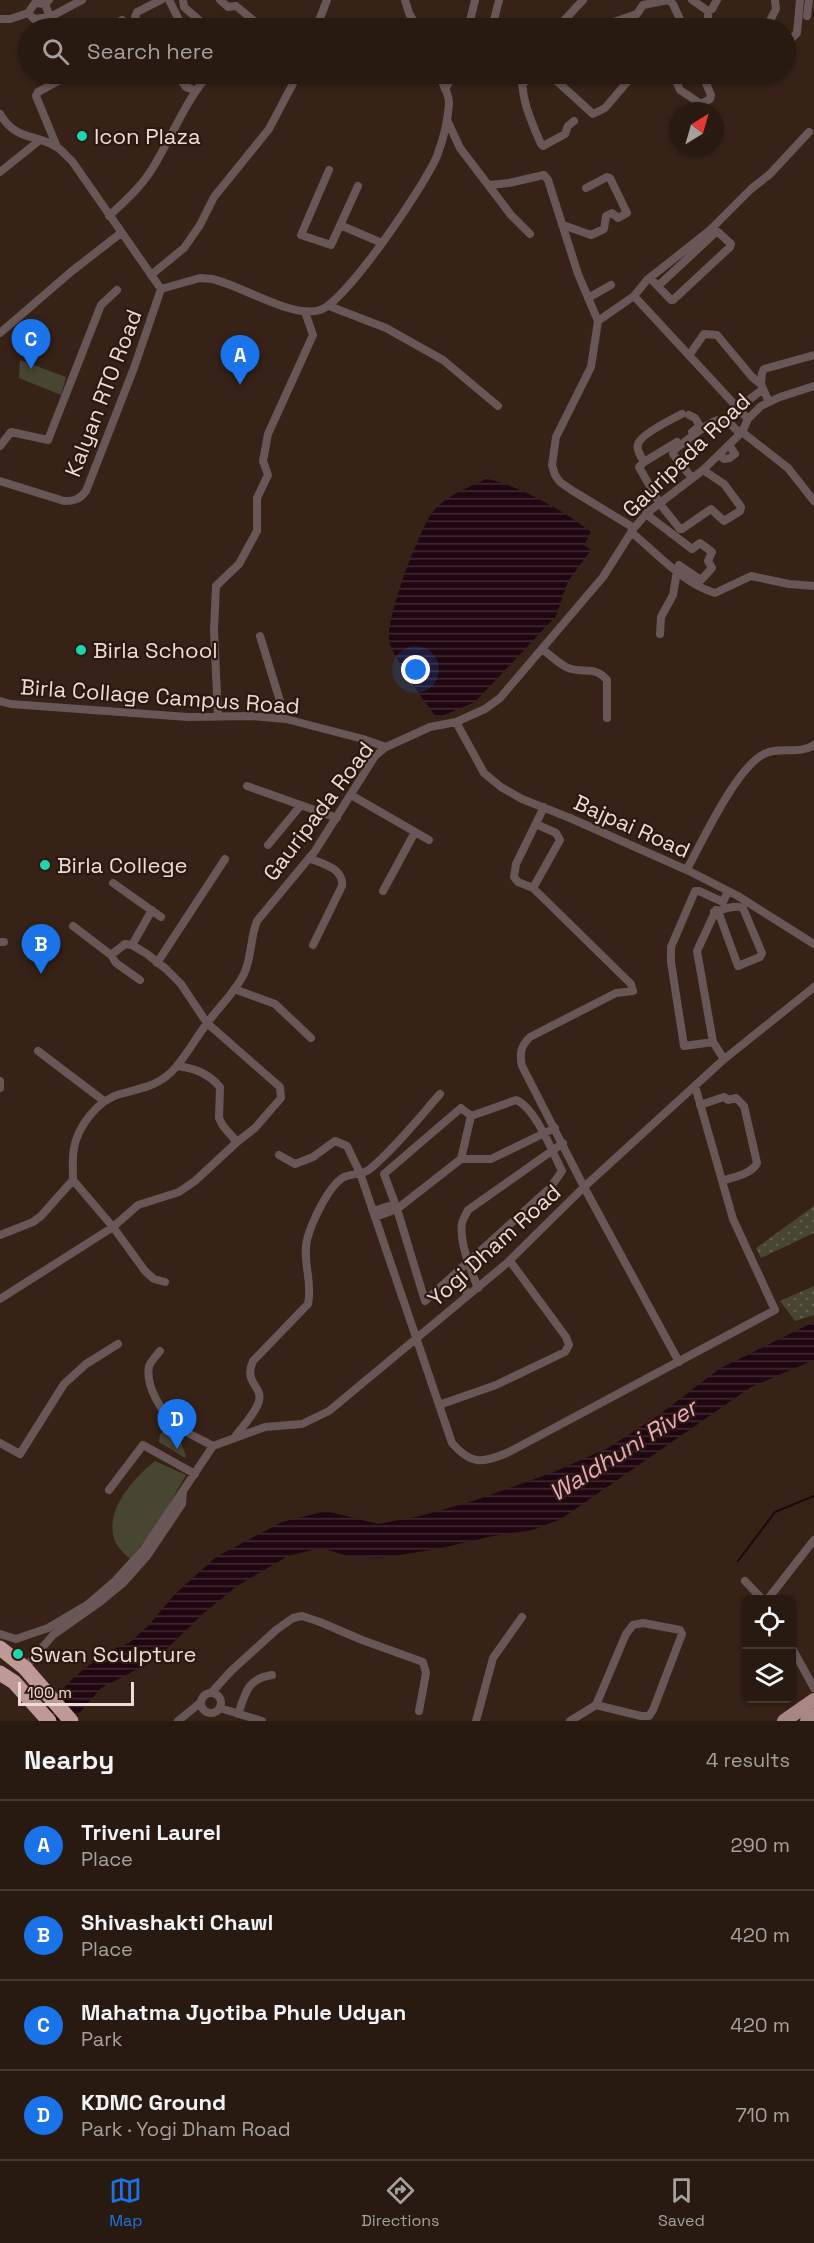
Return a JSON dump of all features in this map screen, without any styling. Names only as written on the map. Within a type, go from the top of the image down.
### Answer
[{"type":"highway","points":[[0,1648],[36,1680],[71,1721]]},
{"type":"highway","points":[[0,1673],[14,1682],[49,1721]]},
{"type":"main road","points":[[784,1721],[814,1700]]},
{"type":"main road","points":[[807,1721],[814,1716]]},
{"type":"street","points":[[45,18],[82,0]]},
{"type":"street","points":[[136,18],[136,12],[161,0]]},
{"type":"street","points":[[169,0],[178,18]]},
{"type":"street","points":[[183,0],[184,7],[197,18]]},
{"type":"street","points":[[220,0],[228,7],[236,6],[251,18]]},
{"type":"street","points":[[320,18],[327,0]]},
{"type":"street","points":[[405,0],[411,18]]},
{"type":"street","points":[[471,18],[475,0]]},
{"type":"street","points":[[495,18],[499,0]]},
{"type":"street","points":[[566,18],[583,0]]},
{"type":"street","points":[[625,18],[637,14],[644,5],[668,0],[673,4],[679,18]]},
{"type":"street","points":[[692,0],[708,11]]},
{"type":"street","points":[[708,11],[712,9],[717,0]]},
{"type":"street","points":[[771,18],[776,9],[775,0]]},
{"type":"street","points":[[796,34],[800,0]]},
{"type":"street","points":[[807,16],[809,0]]},
{"type":"street","points":[[0,19],[10,19],[28,13],[35,3],[47,2],[50,17]]},
{"type":"street","points":[[708,11],[708,18]]},
{"type":"street","points":[[28,13],[32,18]]},
{"type":"street","points":[[53,84],[38,92],[36,96],[57,147]]},
{"type":"street","points":[[184,84],[194,90]]},
{"type":"street","points":[[109,216],[136,191],[152,170],[194,90],[200,84]]},
{"type":"street","points":[[151,275],[184,248],[200,225],[214,197],[269,129],[293,84]]},
{"type":"street","points":[[0,114],[13,130],[57,147],[72,161],[161,289],[200,279],[212,279],[305,312],[321,310],[342,294],[382,243],[426,178],[437,156],[447,119],[449,101],[443,84]]},
{"type":"street","points":[[445,89],[448,84]]},
{"type":"street","points":[[522,84],[528,114],[543,146],[565,134],[573,121]]},
{"type":"street","points":[[560,84],[593,114],[605,108],[625,84]]},
{"type":"street","points":[[677,84],[680,90],[701,104],[710,99],[711,95],[706,84]]},
{"type":"street","points":[[447,119],[460,148],[520,226],[530,234]]},
{"type":"street","points":[[598,321],[634,296],[650,278],[709,231],[751,189],[770,174],[809,132]]},
{"type":"street","points":[[0,172],[40,140]]},
{"type":"street","points":[[328,170],[301,235],[331,245],[358,186]]},
{"type":"street","points":[[489,184],[509,183],[544,175],[548,180],[578,274],[598,321],[591,367],[556,437],[552,465],[555,476],[560,482],[633,530],[704,589],[715,593],[751,576],[789,584],[814,586]]},
{"type":"street","points":[[563,225],[591,235],[604,229],[606,216],[612,213],[618,218],[627,213],[610,178],[607,177],[586,188]]},
{"type":"street","points":[[340,225],[382,243]]},
{"type":"street","points":[[650,278],[658,286],[673,300],[731,244],[716,232],[658,286]]},
{"type":"street","points":[[0,333],[72,271],[121,233]]},
{"type":"street","points":[[588,298],[611,285]]},
{"type":"street","name":"Kalyan RTO Road","points":[[0,481],[64,501],[74,501],[81,497],[86,491],[134,368],[161,289]]},
{"type":"street","points":[[0,446],[11,432],[48,440],[101,305],[117,290]]},
{"type":"street","points":[[634,296],[748,419]]},
{"type":"street","points":[[329,306],[386,328],[443,360],[498,406]]},
{"type":"street","points":[[218,716],[214,630],[216,586],[239,564],[257,531],[256,498],[268,475],[262,461],[268,434],[313,335],[305,312]]},
{"type":"street","points":[[690,354],[704,334],[714,333],[762,387],[769,402]]},
{"type":"street","points":[[746,403],[762,387],[764,369],[813,358]]},
{"type":"street","name":"Gauripada Road","points":[[104,1101],[118,1095],[149,1088],[170,1074],[177,1066],[207,1023],[234,990],[248,962],[252,933],[257,921],[309,858],[375,756],[386,747],[430,727],[456,722],[485,709],[500,698],[603,577],[646,514],[703,470],[741,433],[748,419],[769,402],[814,387]]},
{"type":"street","points":[[644,462],[638,450],[642,437],[685,414],[695,418],[699,427],[639,467],[660,504],[682,529],[711,509],[724,521],[740,511],[741,507],[730,490],[703,470]]},
{"type":"street","points":[[692,478],[673,454],[674,450],[715,421],[726,422],[788,468],[814,501]]},
{"type":"street","points":[[646,514],[692,549],[700,543],[712,552],[708,561],[712,568],[701,580],[678,568]]},
{"type":"street","points":[[660,634],[661,617],[674,595],[678,568]]},
{"type":"street","points":[[260,636],[280,701],[282,718]]},
{"type":"street","points":[[542,649],[568,668],[594,670],[601,673],[607,680],[607,718]]},
{"type":"street","name":"Birla Collage Campus Road","points":[[0,701],[11,704],[165,715],[282,718],[363,738],[386,747]]},
{"type":"street","name":"Bajpai Road","points":[[456,722],[484,772],[508,791],[687,869],[729,891],[814,944]]},
{"type":"street","points":[[687,869],[741,773],[756,758],[768,752],[806,750],[814,746]]},
{"type":"street","points":[[247,786],[337,818]]},
{"type":"street","points":[[351,795],[429,840]]},
{"type":"street","points":[[268,845],[301,805]]},
{"type":"street","points":[[544,807],[516,864],[514,876],[518,882],[532,888],[631,984],[633,991],[616,993],[530,1037],[523,1044],[519,1056],[584,1187],[679,1362]]},
{"type":"street","points":[[532,888],[560,840],[556,833],[536,824]]},
{"type":"street","points":[[383,891],[415,832]]},
{"type":"street","points":[[309,858],[337,871],[343,880],[313,945]]},
{"type":"street","points":[[157,963],[225,859]]},
{"type":"street","points":[[113,883],[161,917]]},
{"type":"street","points":[[713,1042],[687,1047],[682,1042],[671,947],[694,891],[723,902],[729,891]]},
{"type":"street","points":[[720,901],[697,951],[713,1042],[724,1059]]},
{"type":"street","points":[[738,906],[743,908],[762,953],[760,957],[738,966],[716,912],[738,906]]},
{"type":"street","points":[[132,945],[152,910]]},
{"type":"street","points":[[73,926],[111,955],[116,963],[140,980]]},
{"type":"street","points":[[0,1299],[113,1227],[138,1205],[179,1192],[195,1181],[255,1128],[281,1098],[282,1092],[275,1081],[207,1023],[181,984],[157,963],[132,945],[125,944],[111,955]]},
{"type":"street","name":"Yogi Dham Road","points":[[213,1446],[265,1427],[302,1424],[329,1411],[510,1261],[584,1187],[724,1059],[814,987]]},
{"type":"street","points":[[234,990],[274,1004],[311,1038]]},
{"type":"street","points":[[0,1235],[33,1222],[41,1216],[73,1180],[74,1147],[79,1132],[104,1101],[38,1051]]},
{"type":"street","points":[[177,1066],[192,1068],[203,1073],[220,1087],[219,1118],[237,1142]]},
{"type":"street","points":[[0,1081],[0,1088]]},
{"type":"street","points":[[279,1155],[295,1164],[313,1157],[335,1141],[347,1146],[360,1173],[452,1443],[470,1459],[489,1460],[509,1452],[775,1310],[733,1219],[695,1086]]},
{"type":"street","points":[[234,1437],[259,1401],[259,1394],[250,1377],[249,1370],[253,1361],[308,1304],[310,1294],[306,1242],[313,1223],[330,1192],[340,1179],[370,1170],[440,1095]]},
{"type":"street","points":[[700,1105],[724,1097],[728,1100],[736,1098],[744,1106],[756,1167],[722,1181]]},
{"type":"street","points":[[516,1101],[523,1103],[543,1133],[562,1171],[558,1180],[425,1300],[384,1174],[461,1108],[471,1116],[516,1101]]},
{"type":"street","points":[[461,1159],[471,1116]]},
{"type":"street","points":[[374,1214],[396,1207],[461,1159],[491,1159],[555,1128]]},
{"type":"street","points":[[478,1288],[467,1263],[462,1222],[468,1210],[563,1143]]},
{"type":"street","points":[[73,1180],[113,1227],[145,1271],[154,1280],[165,1282]]},
{"type":"street","points":[[439,1405],[496,1385],[565,1352],[568,1346],[566,1337],[510,1261]]},
{"type":"street","points":[[456,1273],[468,1295]]},
{"type":"street","points":[[0,1443],[20,1454],[64,1384],[86,1364],[118,1344]]},
{"type":"street","points":[[0,1634],[16,1639],[48,1628],[87,1605],[131,1565],[213,1446],[166,1416],[154,1393],[148,1374],[150,1364],[160,1351]]},
{"type":"street","points":[[110,1490],[143,1445],[195,1474]]},
{"type":"street","points":[[14,1682],[53,1635],[100,1602],[147,1556],[182,1504],[183,1492]]},
{"type":"street","points":[[768,1595],[814,1540]]},
{"type":"street","points":[[745,1581],[761,1595]]},
{"type":"street","points":[[178,1721],[189,1718],[206,1694],[212,1692],[231,1671],[276,1630],[293,1618],[302,1616],[423,1662],[426,1672],[419,1711]]},
{"type":"street","points":[[476,1721],[493,1658],[522,1617]]},
{"type":"street","points":[[570,1721],[596,1705],[626,1634],[633,1625],[643,1623],[680,1630],[682,1634],[649,1716],[596,1705]]},
{"type":"street","points":[[793,1649],[814,1688]]},
{"type":"street","points":[[238,1714],[250,1683],[259,1677],[272,1675]]},
{"type":"street","points":[[212,1692],[220,1698],[220,1708]]},
{"type":"street","points":[[201,1702],[204,1710],[211,1713]]},
{"type":"street","points":[[202,1721],[220,1708],[262,1721]]},
{"type":"shaded area","points":[[20,360],[66,377],[61,395],[19,378]]},
{"type":"shaded area","points":[[814,1206],[814,1233],[761,1258],[756,1248]]},
{"type":"shaded area","points":[[814,1286],[814,1315],[795,1321],[780,1301]]},
{"type":"shaded area","points":[[170,1429],[177,1432],[185,1458],[159,1442],[160,1434]]},
{"type":"shaded area","points":[[155,1461],[186,1475],[156,1527],[130,1559],[115,1541],[112,1530],[113,1518],[130,1486]]},
{"type":"water","points":[[486,479],[512,486],[581,524],[591,532],[584,545],[591,550],[568,581],[556,616],[475,702],[437,718],[395,656],[389,639],[393,612],[404,574],[432,513],[450,497]]},
{"type":"water","name":"Waldhuni River","points":[[814,1322],[814,1360],[751,1387],[561,1519],[533,1530],[381,1558],[348,1556],[321,1548],[288,1556],[237,1586],[204,1613],[155,1660],[101,1688],[75,1721],[37,1721],[74,1677],[106,1652],[129,1643],[148,1626],[175,1594],[216,1557],[282,1522],[326,1511],[378,1524],[420,1516],[473,1501],[554,1472],[608,1448],[659,1415],[719,1369]]},
{"type":"waterway","points":[[738,1561],[775,1512],[814,1496]]},
{"type":"place","name":"Icon Plaza","points":[[82,136]]},
{"type":"place","name":"Mahatma Jyotiba Phule Udyan","points":[[31,369]]},
{"type":"place","name":"Triveni Laurel","points":[[240,385]]},
{"type":"place","name":"Birla School","points":[[81,650]]},
{"type":"place","name":"Birla College","points":[[45,865]]},
{"type":"place","name":"Shivashakti Chawl","points":[[41,974]]},
{"type":"place","name":"KDMC Ground","points":[[177,1449]]},
{"type":"place","name":"Swan Sculpture","points":[[18,1654]]}]
